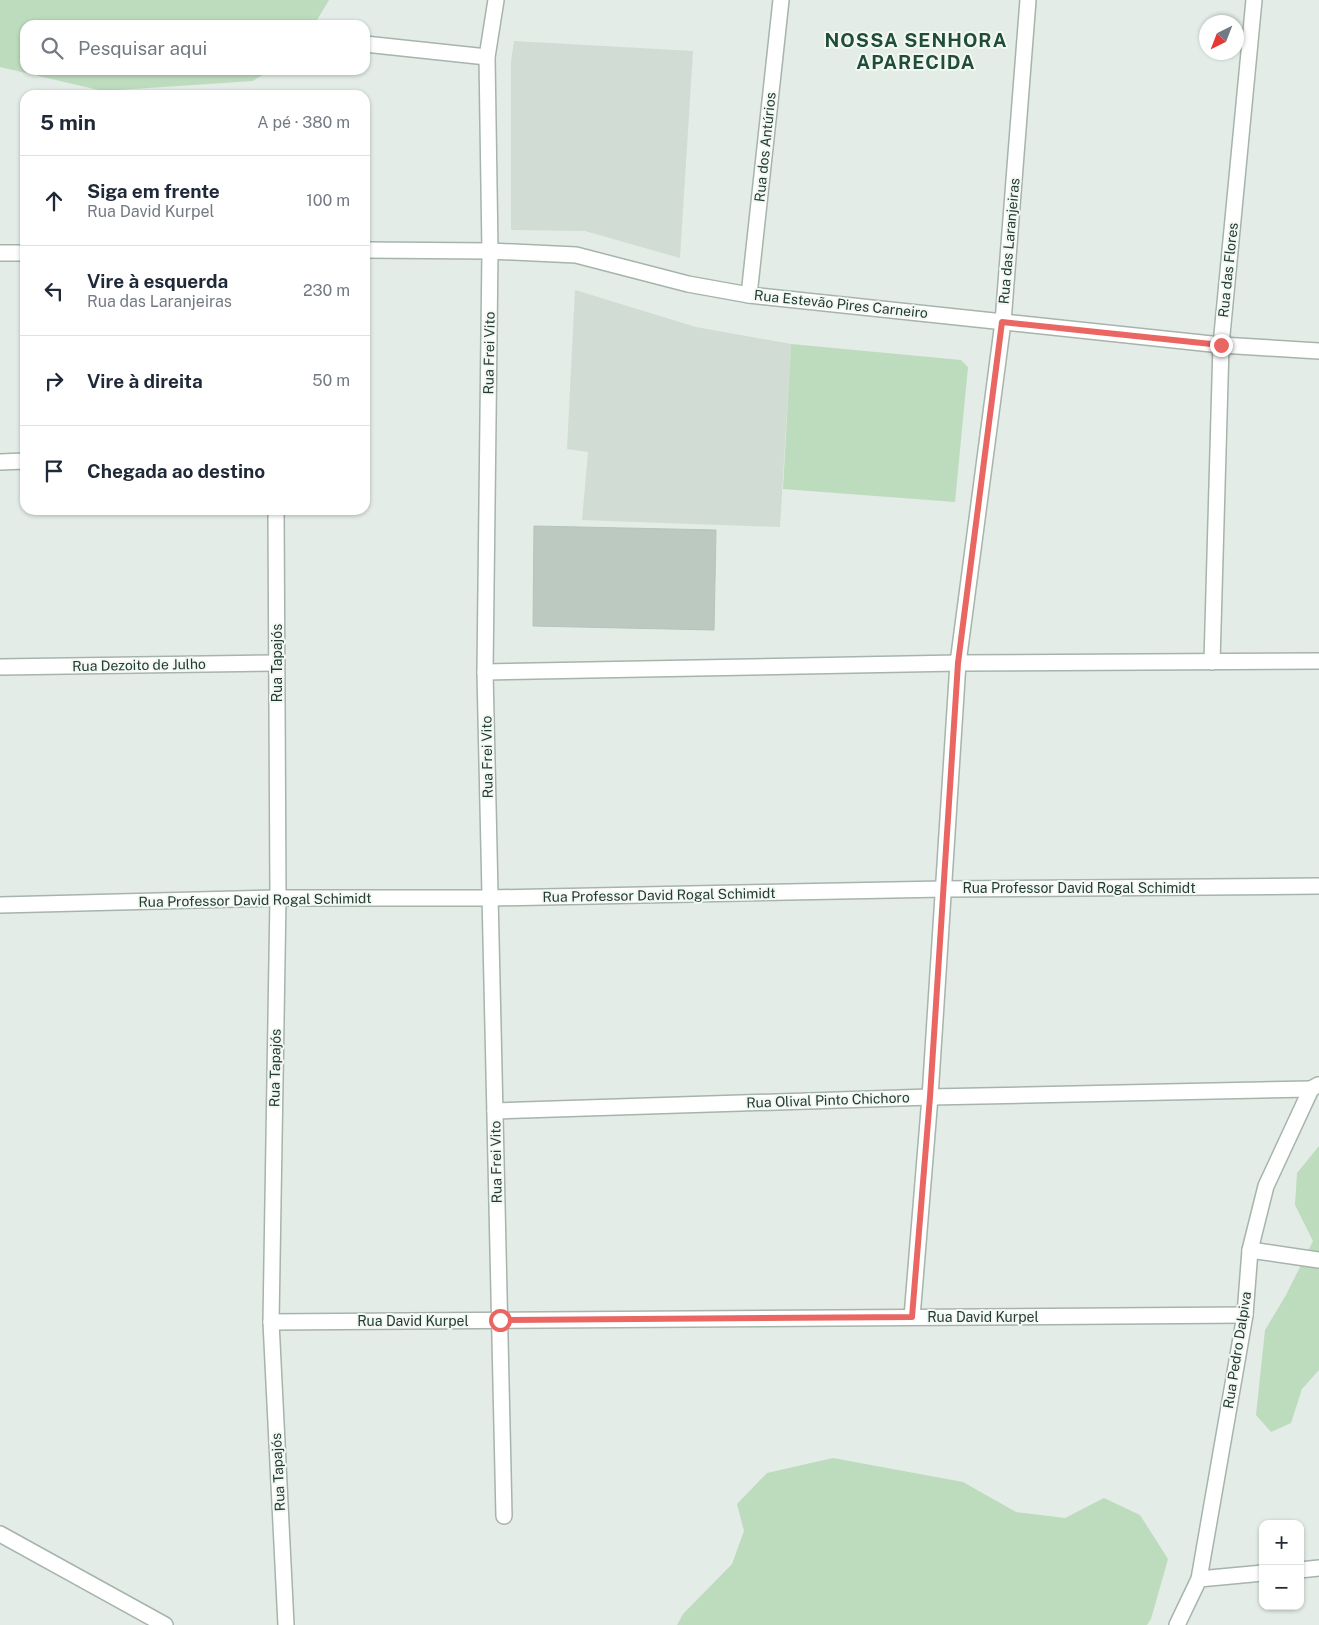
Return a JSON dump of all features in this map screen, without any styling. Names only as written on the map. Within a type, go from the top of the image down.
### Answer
[{"type":"street","name":"Rua Frei Vito","points":[[496,0],[487,57],[490,251],[485,672],[504,1516]]},
{"type":"street","name":"Rua dos Antúrios","points":[[749,295],[781,0]]},
{"type":"street","name":"Rua das Laranjeiras","points":[[912,1317],[930,1097],[958,663],[1002,322],[1028,0]]},
{"type":"street","name":"Rua das Flores","points":[[1212,662],[1221,345],[1254,0]]},
{"type":"street","points":[[370,45],[487,57]]},
{"type":"street","name":"Rua Estevão Pires Carneiro","points":[[370,250],[490,251],[576,255],[688,284],[749,295],[1221,345],[1319,351]]},
{"type":"street","points":[[0,253],[20,253]]},
{"type":"street","points":[[0,462],[20,461]]},
{"type":"street","name":"Rua Tapajós","points":[[276,515],[278,898],[271,1322],[286,1625]]},
{"type":"street","points":[[485,672],[958,663],[1319,661]]},
{"type":"street","name":"Rua Dezoito de Julho","points":[[0,667],[277,663]]},
{"type":"street","name":"Rua Professor David Rogal Schimidt","points":[[0,905],[278,898],[490,898],[944,889],[1319,886]]},
{"type":"street","name":"Rua Olival Pinto Chichoro","points":[[495,1111],[1315,1087]]},
{"type":"street","name":"Rua Pedro Dalpiva","points":[[1177,1625],[1199,1579],[1245,1315],[1250,1250],[1266,1186],[1315,1087]]},
{"type":"street","points":[[1250,1250],[1319,1260]]},
{"type":"street","name":"Rua David Kurpel","points":[[271,1322],[1245,1315]]},
{"type":"street","points":[[0,1534],[165,1625]]},
{"type":"street","points":[[1304,1570],[1319,1568]]},
{"type":"street","points":[[1199,1579],[1259,1573]]},
{"type":"shaded area","points":[[514,41],[693,51],[680,258],[585,231],[511,230],[511,62]]},
{"type":"shaded area","points":[[575,290],[696,327],[791,344],[780,527],[582,520],[588,452],[567,449]]},
{"type":"green space","points":[[0,0],[329,0],[317,20],[20,20],[20,72],[0,67]]},
{"type":"green space","points":[[34,75],[262,75],[253,81],[99,90]]},
{"type":"green space","points":[[791,344],[961,360],[968,367],[955,502],[783,489]]},
{"type":"green space","points":[[1319,1146],[1319,1370],[1302,1389],[1291,1423],[1271,1432],[1256,1415],[1265,1330],[1286,1295],[1313,1241],[1295,1205],[1297,1173]]},
{"type":"green space","points":[[833,1458],[963,1482],[1016,1512],[1065,1518],[1104,1498],[1140,1515],[1168,1559],[1151,1619],[1147,1625],[677,1625],[683,1614],[732,1564],[744,1531],[737,1504],[767,1473]]},
{"type":"building","points":[[534,526],[716,530],[714,630],[533,626]]},
{"type":"district","name":"NOSSA SENHORA APARECIDA","points":[[916,51]]},
{"type":"route","points":[[500,1320],[912,1317],[930,1097],[958,663],[1002,322],[1221,345]]}]
